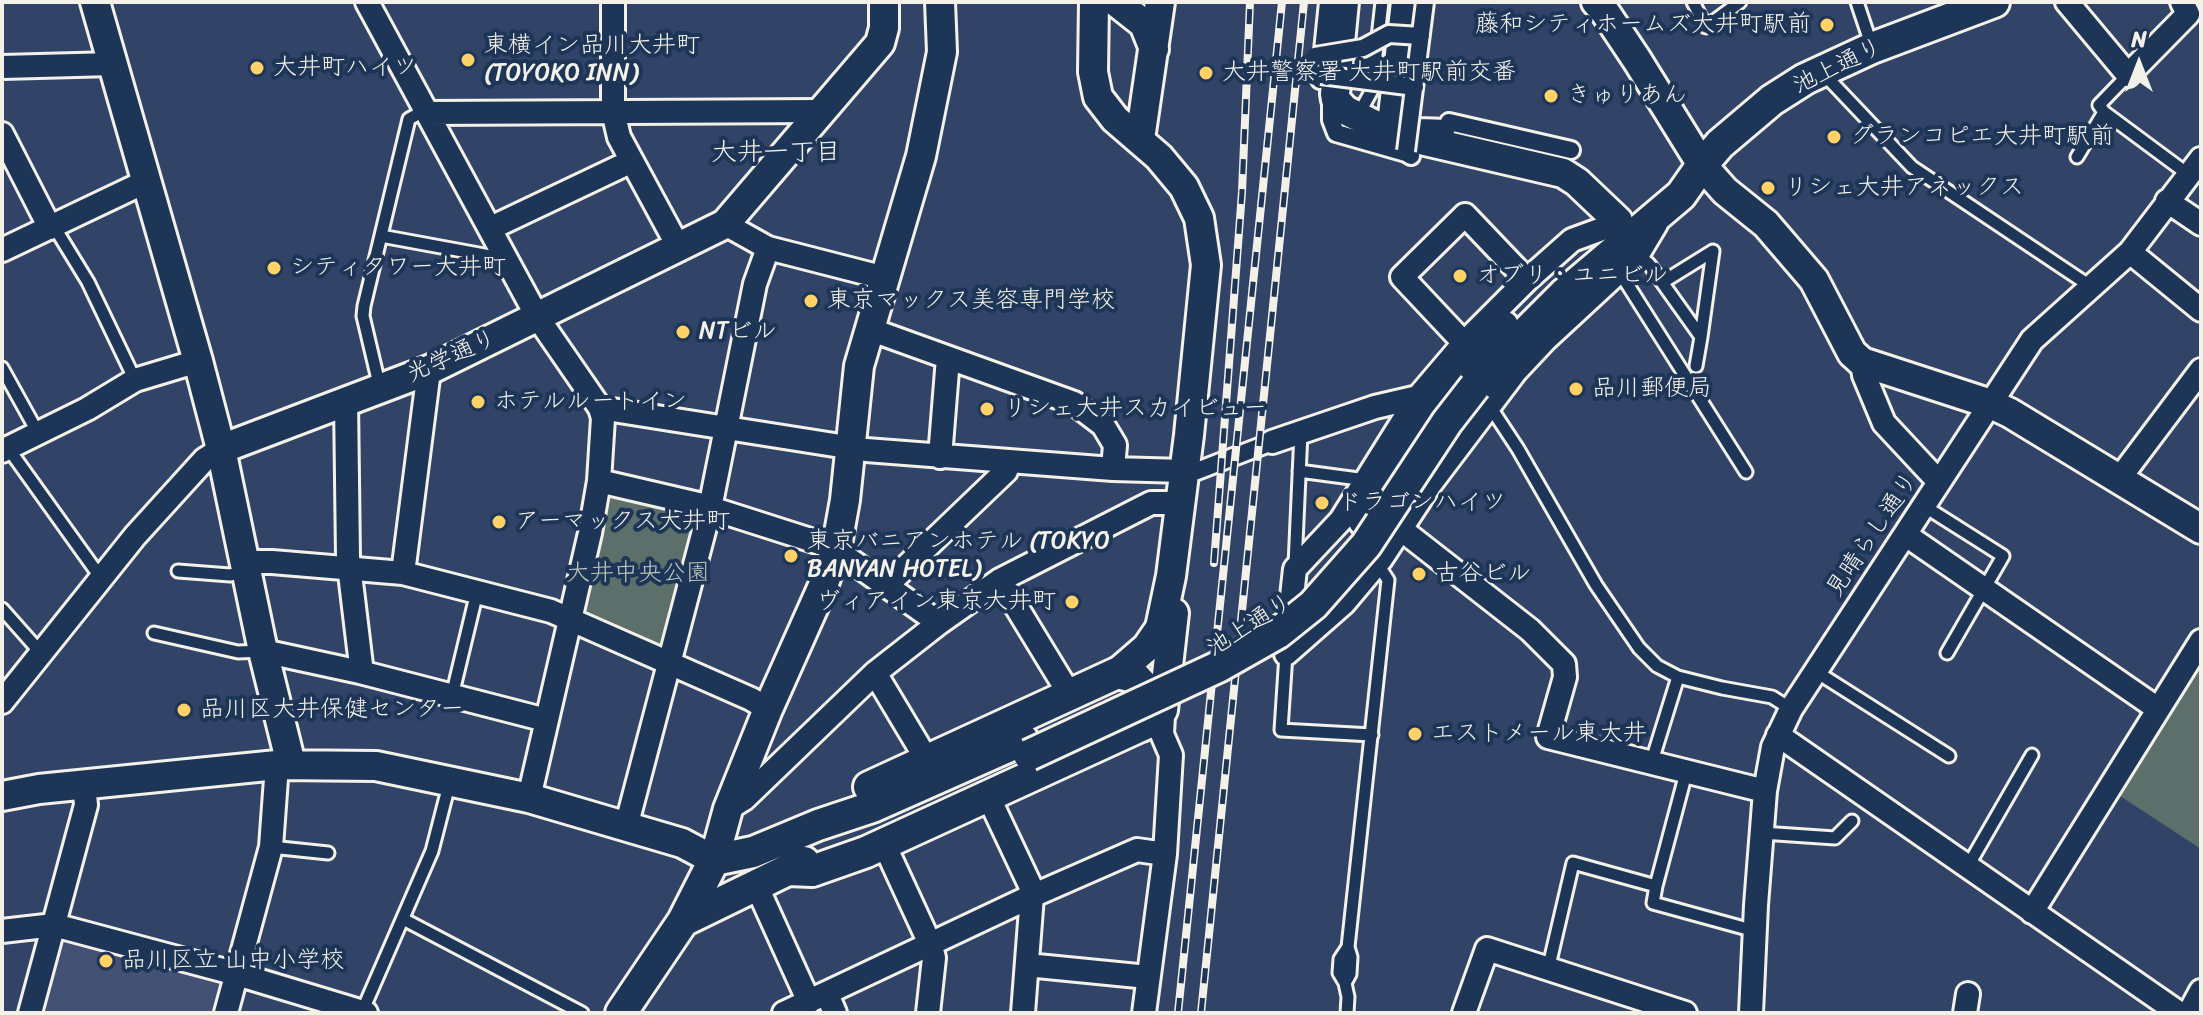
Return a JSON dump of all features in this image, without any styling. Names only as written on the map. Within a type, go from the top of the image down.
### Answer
[{"type":"main road","name":"池上通り","points":[[695,915],[757,887],[783,856],[872,807],[1026,748],[1216,650],[1271,618],[1324,571],[1503,355],[1564,294],[1681,195],[1720,144],[1760,109],[1805,79],[1872,48],[1994,2]]},
{"type":"main road","name":"池上通り","points":[[1475,388],[1499,329],[1669,179],[1702,165]]},
{"type":"main road","points":[[1117,673],[1135,677],[1149,692],[1152,721],[884,844],[812,871],[783,856],[812,818],[927,760],[1070,695],[1117,673]]},
{"type":"main road","name":"池上通り","points":[[714,860],[753,852],[783,856]]},
{"type":"main road","points":[[621,1013],[695,915],[714,860]]},
{"type":"street","points":[[108,2],[95,2],[221,449],[284,764],[271,847],[226,1013]]},
{"type":"street","points":[[367,2],[538,318],[600,408],[603,418],[599,481],[571,619],[529,798]]},
{"type":"street","points":[[613,2],[613,111],[619,137],[679,248]]},
{"type":"street","name":"光学通り","points":[[2,702],[135,536],[205,459],[221,449],[429,370],[725,224],[880,43],[884,28],[884,2]]},
{"type":"street","points":[[2,796],[84,784],[284,764],[376,766],[529,798],[682,843],[714,860],[728,809],[836,550],[859,366],[921,156],[943,39],[940,2]]},
{"type":"street","points":[[1094,2],[1093,72],[1098,97],[1115,119],[1140,139],[1184,187],[1194,203],[1206,265],[1190,471],[1178,510],[1171,576],[1160,628],[1131,663],[1117,673]]},
{"type":"street","points":[[1116,2],[1144,24],[1154,50]]},
{"type":"street","points":[[1140,139],[1160,2]]},
{"type":"street","points":[[1328,2],[1319,56],[1336,133],[1407,134],[1419,127],[1447,128],[1449,122],[1571,150]]},
{"type":"street","points":[[1286,654],[1295,569],[1341,520],[1418,397],[1464,343],[1572,240],[1616,223],[1577,182],[1563,173],[1407,134],[1357,118],[1339,105],[1335,94],[1344,2]]},
{"type":"street","points":[[1406,2],[1407,134]]},
{"type":"street","points":[[1407,134],[1425,2]]},
{"type":"street","points":[[1596,2],[1637,60],[1702,165],[1725,191],[1766,224],[1814,280],[1852,353],[1862,362],[1991,404],[2201,529]]},
{"type":"street","points":[[2067,2],[2128,75],[2188,14],[2182,2]]},
{"type":"street","points":[[1319,56],[1363,48],[1389,34],[1421,36]]},
{"type":"street","points":[[1362,80],[1363,48]]},
{"type":"street","points":[[2,67],[113,64]]},
{"type":"street","points":[[1324,77],[1415,87]]},
{"type":"street","points":[[1098,97],[1110,106],[1125,108],[1140,103],[1147,96]]},
{"type":"street","points":[[427,113],[823,111]]},
{"type":"street","points":[[2,134],[50,228]]},
{"type":"street","points":[[491,228],[632,161]]},
{"type":"street","name":"見晴らし通り","points":[[1751,1013],[1765,791],[1773,747],[1791,709],[2032,340],[2130,252],[2195,167]]},
{"type":"street","points":[[2,250],[147,181]]},
{"type":"street","points":[[2167,201],[2201,224]]},
{"type":"street","points":[[1286,654],[1344,603],[1402,530],[1431,483],[1475,388],[1545,340],[1638,254],[1666,208]]},
{"type":"street","points":[[1464,343],[1402,277],[1465,215],[1527,280]]},
{"type":"street","points":[[725,224],[768,248],[885,278]]},
{"type":"street","points":[[626,827],[710,508],[755,284],[768,248]]},
{"type":"street","points":[[2130,252],[2201,310]]},
{"type":"street","points":[[869,329],[1074,403],[1103,425],[1115,445],[1113,469]]},
{"type":"street","points":[[940,457],[948,358]]},
{"type":"street","points":[[5,450],[87,409],[135,380],[198,361]]},
{"type":"street","points":[[1862,362],[1864,375],[1884,423],[1939,482]]},
{"type":"street","points":[[403,573],[429,370]]},
{"type":"street","points":[[2119,479],[2201,370]]},
{"type":"street","points":[[600,408],[850,448],[1009,462],[1190,471],[1375,407],[1418,397]]},
{"type":"street","points":[[346,400],[350,570],[360,672]]},
{"type":"street","points":[[886,586],[1006,471],[1009,462]]},
{"type":"street","points":[[599,481],[710,508],[836,550],[939,623]]},
{"type":"street","points":[[728,809],[744,799],[875,673],[1000,580],[1151,503],[1169,503],[1178,510]]},
{"type":"street","points":[[1341,520],[1338,551],[1344,559],[1353,565],[1376,563]]},
{"type":"street","points":[[1402,530],[1530,630],[1564,664],[1565,677],[1548,737],[1765,791]]},
{"type":"street","points":[[1906,535],[2158,709]]},
{"type":"street","points":[[244,567],[272,562],[403,573],[551,611],[768,709]]},
{"type":"street","points":[[1144,1013],[1165,854],[1171,755],[1152,721],[1174,612],[1171,576]]},
{"type":"street","points":[[1000,580],[1070,695]]},
{"type":"street","points":[[2032,912],[2135,741],[2201,641]]},
{"type":"street","points":[[263,651],[360,672],[546,720]]},
{"type":"street","points":[[875,673],[927,760]]},
{"type":"street","points":[[1778,735],[2179,1013]]},
{"type":"street","points":[[30,1013],[86,805],[84,784]]},
{"type":"street","points":[[988,796],[1030,885],[1032,896],[1023,1013]]},
{"type":"street","points":[[884,844],[931,946],[934,958],[928,1013]]},
{"type":"street","points":[[784,1013],[823,1003],[1032,896],[1137,850],[1165,854]]},
{"type":"street","points":[[757,887],[823,1003]]},
{"type":"street","points":[[2,931],[54,925],[364,1012]]},
{"type":"street","points":[[1464,1013],[1487,949],[1685,1013]]},
{"type":"street","points":[[1027,965],[1148,977]]},
{"type":"street","points":[[2189,1013],[2201,991]]},
{"type":"lane","points":[[1357,118],[1372,90],[1382,2]]},
{"type":"lane","points":[[1693,2],[1706,27],[1740,2]]},
{"type":"lane","points":[[1857,2],[1872,48]]},
{"type":"lane","points":[[1822,71],[1912,167],[2090,288]]},
{"type":"lane","points":[[2128,75],[2099,105],[2104,112],[2195,167]]},
{"type":"lane","points":[[2077,157],[2104,112]]},
{"type":"lane","points":[[380,388],[363,316],[364,306],[409,119],[427,113]]},
{"type":"lane","points":[[50,228],[58,233],[88,282],[135,380]]},
{"type":"lane","points":[[381,236],[506,259]]},
{"type":"lane","points":[[1663,282],[1713,251],[1696,366]]},
{"type":"lane","points":[[1638,254],[1663,282],[1701,337]]},
{"type":"lane","points":[[1619,271],[1746,472]]},
{"type":"lane","points":[[2,368],[38,433]]},
{"type":"lane","points":[[1475,388],[1518,449],[1596,585],[1639,648],[1657,666],[1678,677],[1772,697],[1791,709]]},
{"type":"lane","points":[[1295,569],[1301,432]]},
{"type":"lane","points":[[5,450],[101,578]]},
{"type":"lane","points":[[1299,471],[1366,480]]},
{"type":"lane","points":[[1924,506],[2003,556],[1947,653]]},
{"type":"lane","points":[[1347,1013],[1348,997],[1339,973],[1340,959],[1348,947],[1388,580],[1376,563]]},
{"type":"lane","points":[[178,571],[230,575],[244,567]]},
{"type":"lane","points":[[452,696],[477,592]]},
{"type":"lane","points":[[2,609],[41,653]]},
{"type":"lane","points":[[154,633],[238,652],[263,651]]},
{"type":"lane","points":[[1286,654],[1281,730],[1372,735]]},
{"type":"lane","points":[[1815,671],[1949,756]]},
{"type":"lane","points":[[1651,764],[1678,677]]},
{"type":"lane","points":[[1968,866],[2032,755]]},
{"type":"lane","points":[[1686,773],[1653,903],[1755,931]]},
{"type":"lane","points":[[364,1012],[432,851],[450,780]]},
{"type":"lane","points":[[1762,833],[1835,838],[1852,821]]},
{"type":"lane","points":[[271,847],[328,853]]},
{"type":"lane","points":[[1548,970],[1573,863],[1656,886]]},
{"type":"lane","points":[[403,919],[582,1013]]},
{"type":"shaded area","name":"品川区立 山中小学校","points":[[67,936],[216,977],[223,989],[216,1013],[39,1013],[57,946]]},
{"type":"green space","name":"大井中央公園","points":[[614,491],[689,506],[696,521],[664,641],[652,648],[588,620],[583,610],[603,537],[609,497]]},
{"type":"green space","points":[[2201,654],[2201,849],[2114,792]]},
{"type":"railway","points":[[1214,563],[1242,192],[1250,2]]},
{"type":"railway","points":[[1178,1013],[1282,2]]},
{"type":"railway","points":[[1201,1013],[1304,2]]},
{"type":"place","name":"藤和シティホームズ大井町駅前","points":[[1827,25]]},
{"type":"place","name":"東横イン品川大井町 (TOYOKO INN)","points":[[468,60]]},
{"type":"place","name":"大井町ハイツ","points":[[257,68]]},
{"type":"place","name":"大井警察署 大井町駅前交番","points":[[1206,73]]},
{"type":"place","name":"きゅりあん","points":[[1551,96]]},
{"type":"place","name":"グランコピエ大井町駅前","points":[[1834,137]]},
{"type":"place","name":"リシェ大井アネックス","points":[[1768,188]]},
{"type":"place","name":"シティタワー大井町","points":[[274,268]]},
{"type":"place","name":"オブリ・ユニビル","points":[[1460,276]]},
{"type":"place","name":"東京マックス美容専門学校","points":[[811,301]]},
{"type":"place","name":"NTビル","points":[[683,332]]},
{"type":"place","name":"品川郵便局","points":[[1576,389]]},
{"type":"place","name":"ホテルルートイン","points":[[478,402]]},
{"type":"place","name":"リシェ大井スカイビュー","points":[[987,409]]},
{"type":"place","name":"ドラゴンハイツ","points":[[1322,503]]},
{"type":"place","name":"アーマックス大井町","points":[[499,522]]},
{"type":"place","name":"東京バニアンホテル (TOKYO BANYAN HOTEL)","points":[[791,556]]},
{"type":"place","name":"古谷ビル","points":[[1419,574]]},
{"type":"place","name":"ヴィアイン東京大井町","points":[[1072,602]]},
{"type":"place","name":"品川区大井保健センター","points":[[184,710]]},
{"type":"place","name":"エストメール東大井","points":[[1415,734]]},
{"type":"place","name":"品川区立 山中小学校","points":[[106,961]]},
{"type":"district","name":"大井一丁目","points":[[776,153]]}]
